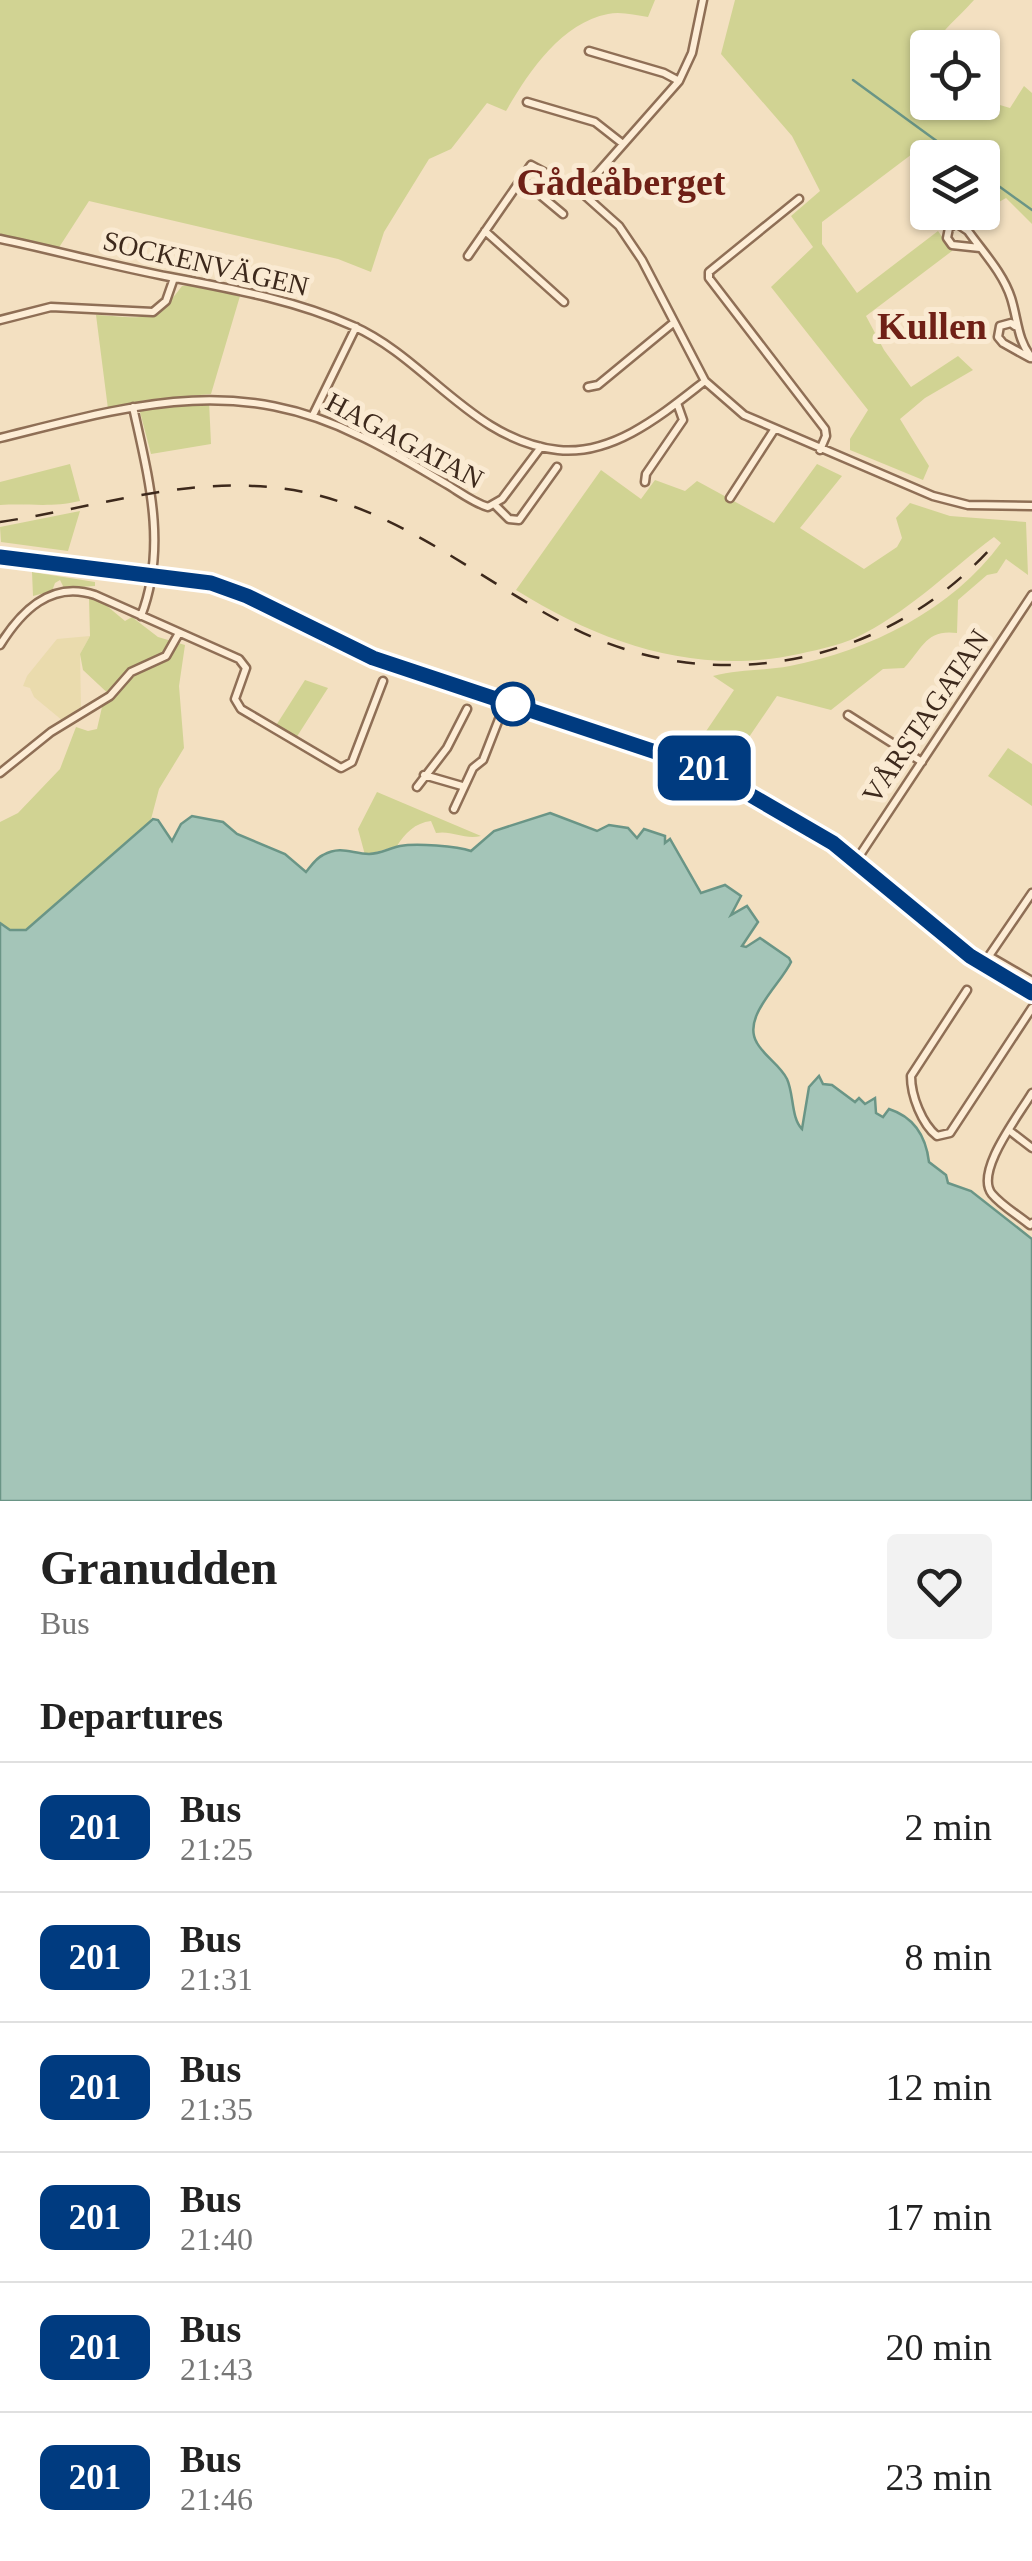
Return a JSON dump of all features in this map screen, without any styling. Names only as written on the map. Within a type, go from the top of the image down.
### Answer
[{"type":"highway","points":[[0,557],[211,583],[247,596],[373,658],[704,768],[827,839],[970,956],[1032,992]]},
{"type":"street","points":[[581,192],[679,81],[692,52],[704,0]]},
{"type":"street","points":[[590,51],[679,81]]},
{"type":"street","points":[[528,102],[595,122],[623,144]]},
{"type":"street","points":[[468,256],[531,165],[581,192],[612,218],[630,242],[705,381],[730,406],[820,450],[952,502],[1032,506]]},
{"type":"street","points":[[521,179],[563,214]]},
{"type":"street","points":[[799,200],[709,272],[724,298],[824,430],[826,436],[820,450]]},
{"type":"street","points":[[980,248],[952,245],[947,238],[949,228],[962,225],[980,248],[1006,288],[1016,327],[1032,359]]},
{"type":"street","points":[[485,231],[564,302]]},
{"type":"street","name":"SOCKENVÄGEN","points":[[0,239],[260,294],[356,327],[392,346],[486,424],[541,446],[566,450],[609,444],[705,381]]},
{"type":"street","points":[[0,320],[51,307],[152,312],[166,301],[174,278]]},
{"type":"street","points":[[1016,327],[1006,323],[998,330],[998,337],[1032,359]]},
{"type":"street","points":[[588,387],[598,385],[672,324]]},
{"type":"street","points":[[312,415],[356,327]]},
{"type":"street","name":"HAGAGATAN","points":[[0,438],[176,400],[252,402],[312,415],[384,448],[482,506],[496,505],[541,446]]},
{"type":"street","points":[[645,482],[646,474],[683,420],[676,403]]},
{"type":"street","points":[[133,407],[155,517],[151,576],[141,616]]},
{"type":"street","points":[[730,498],[774,430]]},
{"type":"street","name":"HAGAGATAN","points":[[496,505],[509,519],[519,520],[557,467]]},
{"type":"street","points":[[0,645],[24,610],[49,596],[83,591],[244,663],[235,699],[241,709],[342,768],[352,762],[383,681]]},
{"type":"street","name":"VÅRSTAGATAN","points":[[856,861],[1032,596]]},
{"type":"street","points":[[0,774],[51,732],[110,696],[131,672],[166,656],[180,633]]},
{"type":"street","points":[[417,786],[447,748],[467,709]]},
{"type":"street","points":[[848,714],[922,762]]},
{"type":"street","points":[[454,809],[462,786],[483,760],[499,719]]},
{"type":"street","points":[[424,775],[462,786]]},
{"type":"street","points":[[1032,893],[989,956],[1032,982]]},
{"type":"street","points":[[967,990],[912,1076],[913,1093],[929,1130],[937,1136],[950,1133],[1032,1008]]},
{"type":"street","points":[[1032,1094],[990,1164],[988,1186],[994,1196],[1032,1223]]},
{"type":"street","points":[[1010,1132],[1032,1148]]},
{"type":"shaded area","points":[[90,636],[80,654],[81,707],[63,721],[34,697],[30,688],[23,686],[57,639]]},
{"type":"shaded area","points":[[550,813],[597,831],[609,825],[628,828],[637,838],[644,829],[665,836],[665,843],[670,839],[701,893],[725,885],[741,896],[731,915],[747,906],[758,922],[742,946],[760,938],[791,962],[758,1012],[753,1033],[760,1048],[787,1079],[802,1129],[809,1087],[819,1076],[823,1084],[832,1085],[855,1102],[859,1098],[865,1104],[875,1098],[876,1113],[883,1117],[889,1109],[912,1123],[922,1136],[929,1162],[946,1175],[948,1183],[971,1191],[1032,1239],[1032,1501],[0,1501],[0,923],[10,930],[26,930],[153,819],[158,820],[172,841],[181,824],[192,816],[223,822],[237,834],[285,854],[306,872],[320,856],[341,850],[373,854],[416,845],[471,851],[494,831]]},
{"type":"green space","points":[[0,0],[655,0],[648,17],[613,13],[575,28],[536,66],[506,111],[487,103],[451,149],[429,159],[384,232],[371,272],[338,259],[89,201],[58,249],[0,234]]},
{"type":"green space","points":[[735,0],[974,0],[946,30],[910,30],[910,120],[1000,120],[1000,105],[1010,108],[1024,86],[1032,93],[1032,224],[1006,198],[1000,201],[1000,140],[910,140],[910,156],[822,222],[822,244],[857,293],[938,231],[952,251],[866,316],[911,387],[958,356],[973,370],[925,398],[900,419],[929,466],[923,480],[850,450],[850,439],[868,410],[771,287],[813,247],[791,216],[820,191],[792,136],[721,54]]},
{"type":"green space","points":[[182,286],[240,296],[211,394],[145,400],[108,409],[96,315],[145,316],[163,308]]},
{"type":"green space","points":[[209,401],[211,444],[151,454],[140,412],[144,407]]},
{"type":"green space","points":[[70,464],[80,501],[0,505],[0,482]]},
{"type":"green space","points":[[817,464],[842,476],[800,528],[864,569],[897,547],[902,538],[896,518],[910,503],[950,516],[1026,522],[1028,575],[1006,559],[997,573],[987,575],[958,600],[957,633],[932,637],[904,668],[883,669],[831,710],[777,696],[730,765],[694,749],[734,690],[713,676],[790,666],[879,638],[959,588],[1001,543],[994,537],[899,612],[858,637],[761,660],[687,658],[651,650],[582,626],[516,590],[601,470],[641,499],[655,480],[685,491],[697,481],[774,523]]},
{"type":"green space","points":[[80,511],[68,551],[1,542],[0,527]]},
{"type":"green space","points":[[32,572],[95,582],[95,586],[64,588],[60,580],[52,591],[33,596]]},
{"type":"green space","points":[[89,598],[101,601],[125,621],[132,617],[158,637],[185,645],[179,686],[184,748],[159,789],[150,823],[26,930],[10,930],[0,923],[0,822],[18,813],[60,769],[76,727],[97,729],[102,707],[114,699],[83,670],[80,654],[90,636]]},
{"type":"green space","points":[[305,680],[328,688],[296,738],[275,727]]},
{"type":"green space","points":[[1008,748],[1032,764],[1032,806],[988,776]]},
{"type":"green space","points":[[377,792],[481,836],[436,833],[431,821],[411,829],[397,846],[365,855],[358,829]]},
{"type":"waterway","points":[[853,80],[935,140]]},
{"type":"waterway","points":[[1000,187],[1032,210]]},
{"type":"railway","points":[[0,522],[194,488],[273,487],[313,494],[381,518],[567,625],[623,649],[681,662],[740,665],[798,658],[853,642],[906,617],[955,583],[998,540]]},
{"type":"bus line","name":"201","points":[[0,557],[211,583],[247,596],[373,658],[704,768],[833,843],[970,956],[1032,993]]},
{"type":"district","name":"Gådeåberget","points":[[621,182]]},
{"type":"district","name":"Kullen","points":[[932,326]]}]
